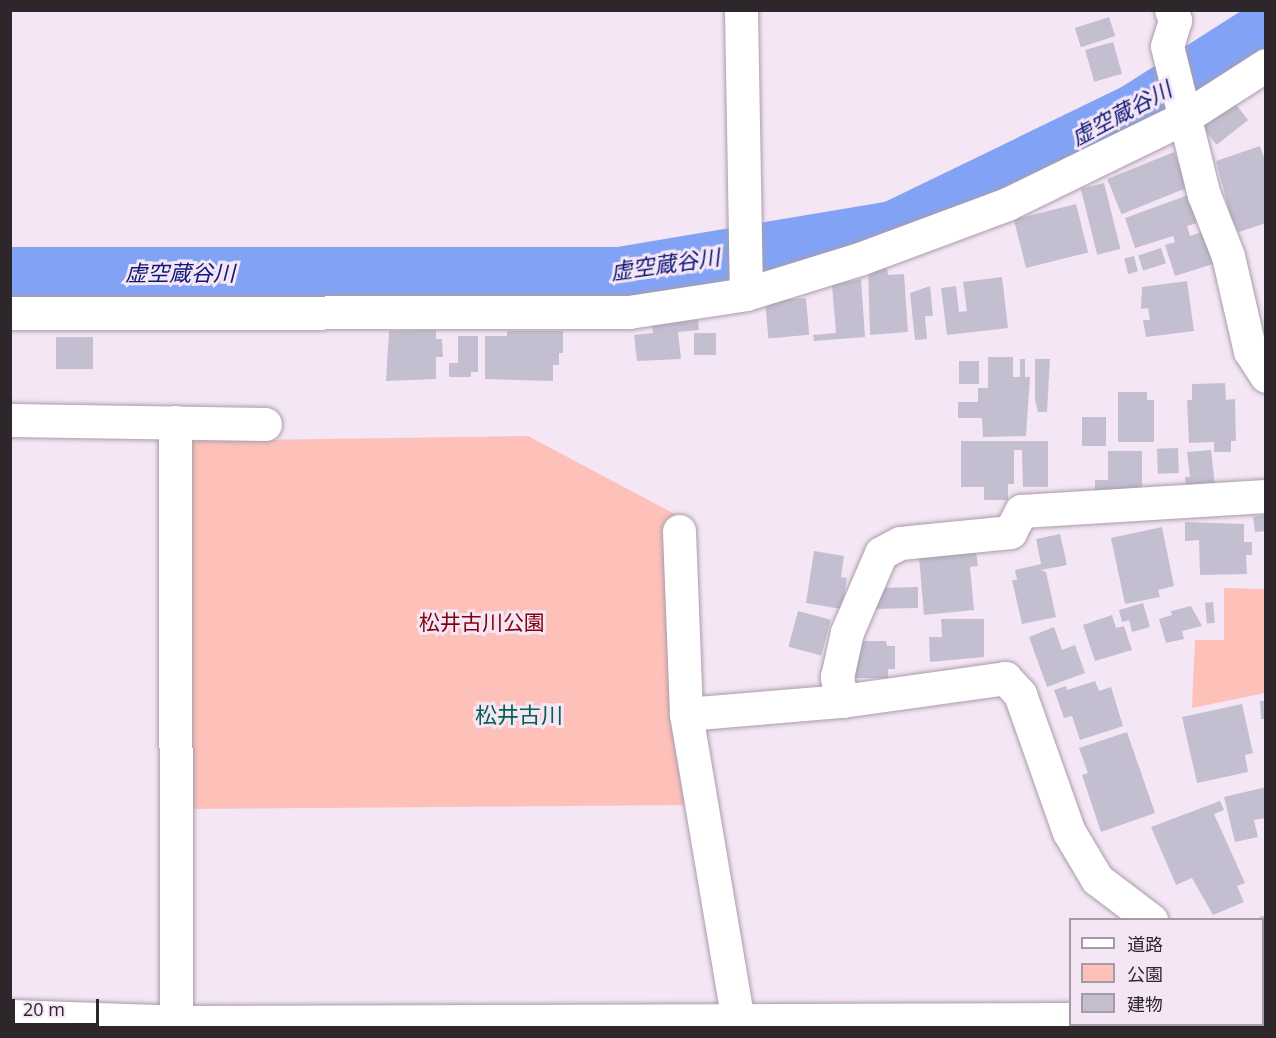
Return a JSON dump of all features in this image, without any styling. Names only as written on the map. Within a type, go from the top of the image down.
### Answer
[{"type":"street","points":[[741,10],[746,294]]},
{"type":"street","points":[[1171,10],[1175,20],[1167,46],[1204,195],[1228,256],[1250,351],[1266,376]]},
{"type":"street","points":[[10,313],[628,312],[746,294],[862,258],[1007,204],[1185,117],[1266,65]]},
{"type":"street","points":[[10,420],[265,424]]},
{"type":"street","points":[[175,422],[176,1024]]},
{"type":"street","points":[[842,701],[837,677],[847,632],[881,553],[900,543],[1010,532],[1021,511],[1266,496]]},
{"type":"street","points":[[679,531],[686,714],[738,1023]]},
{"type":"street","points":[[686,714],[842,701],[1005,678],[1020,694],[1069,832],[1097,879],[1148,918]]},
{"type":"street","points":[[10,1016],[176,1024],[738,1023],[1069,1018]]},
{"type":"green space","name":"松井古川公園","points":[[528,436],[686,520],[695,805],[184,809],[185,441]]},
{"type":"green space","points":[[1224,588],[1265,589],[1265,693],[1192,708],[1195,640],[1224,640]]},
{"type":"building","points":[[1109,17],[1115,36],[1081,47],[1075,28]]},
{"type":"building","points":[[1113,42],[1122,74],[1094,82],[1085,50]]},
{"type":"building","points":[[1234,102],[1248,120],[1217,145],[1202,127]]},
{"type":"building","points":[[1260,146],[1266,163],[1266,223],[1239,232],[1231,217],[1216,161]]},
{"type":"building","points":[[1174,152],[1188,187],[1121,214],[1107,179]]},
{"type":"building","points":[[1104,183],[1120,249],[1097,255],[1081,189]]},
{"type":"building","points":[[1191,194],[1200,222],[1187,226],[1190,236],[1203,232],[1213,264],[1175,276],[1165,245],[1175,242],[1173,236],[1135,248],[1125,218]]},
{"type":"building","points":[[1076,204],[1088,253],[1026,268],[1014,219]]},
{"type":"building","points":[[1161,248],[1166,263],[1143,271],[1138,255]]},
{"type":"building","points":[[1134,256],[1138,272],[1128,274],[1124,258]]},
{"type":"building","points":[[887,268],[888,275],[904,274],[908,332],[870,335],[868,269]]},
{"type":"building","points":[[1002,277],[1008,328],[947,335],[941,288],[956,286],[959,312],[967,311],[963,282]]},
{"type":"building","points":[[861,279],[865,337],[814,341],[813,335],[836,333],[832,285]]},
{"type":"building","points":[[1187,281],[1194,331],[1146,337],[1143,320],[1150,320],[1148,308],[1141,309],[1142,287]]},
{"type":"building","points":[[930,286],[933,316],[925,316],[927,339],[915,340],[910,293]]},
{"type":"building","points":[[806,298],[809,335],[768,338],[765,302]]},
{"type":"building","points":[[698,320],[699,330],[678,332],[681,359],[637,361],[634,335],[653,333],[652,325]]},
{"type":"building","points":[[436,330],[436,339],[442,339],[443,357],[436,357],[436,379],[386,381],[389,331]]},
{"type":"building","points":[[507,331],[563,331],[563,353],[559,353],[559,365],[553,365],[553,381],[485,379],[485,336],[507,336]]},
{"type":"building","points":[[694,333],[716,333],[716,355],[694,355]]},
{"type":"building","points":[[458,336],[478,336],[478,372],[471,372],[471,377],[449,377],[449,363],[458,363]]},
{"type":"building","points":[[56,337],[93,337],[93,369],[56,369]]},
{"type":"building","points":[[988,357],[1013,357],[1013,377],[1020,377],[1020,359],[1025,359],[1025,377],[1030,377],[1026,436],[983,437],[982,418],[958,418],[958,402],[978,402],[978,388],[988,388]]},
{"type":"building","points":[[1035,359],[1050,359],[1047,412],[1038,412],[1035,400]]},
{"type":"building","points":[[959,361],[979,361],[979,384],[959,384]]},
{"type":"building","points":[[1225,383],[1226,400],[1235,399],[1236,441],[1231,441],[1231,452],[1214,452],[1214,442],[1189,443],[1187,400],[1192,400],[1192,384]]},
{"type":"building","points":[[1118,392],[1147,392],[1147,400],[1154,400],[1154,442],[1118,442]]},
{"type":"building","points":[[1082,417],[1106,417],[1106,446],[1082,446]]},
{"type":"building","points":[[961,441],[1048,441],[1048,487],[1023,487],[1022,450],[1014,450],[1014,484],[1008,484],[1008,500],[984,500],[984,487],[961,487]]},
{"type":"building","points":[[1178,448],[1179,473],[1158,474],[1157,449]]},
{"type":"building","points":[[1211,450],[1215,486],[1186,489],[1185,477],[1190,477],[1187,452]]},
{"type":"building","points":[[1108,451],[1142,451],[1142,494],[1095,500],[1095,480],[1108,480]]},
{"type":"building","points":[[1266,515],[1266,531],[1255,532],[1253,517]]},
{"type":"building","points":[[1185,522],[1244,524],[1244,542],[1252,542],[1252,555],[1246,555],[1247,574],[1200,575],[1199,540],[1185,541]]},
{"type":"building","points":[[1162,527],[1174,586],[1158,590],[1160,597],[1125,604],[1111,538]]},
{"type":"building","points":[[1060,534],[1067,565],[1041,570],[1046,572],[1056,617],[1022,624],[1012,580],[1017,580],[1015,570],[1041,564],[1036,539]]},
{"type":"building","points":[[814,551],[844,556],[841,577],[847,578],[842,609],[806,603]]},
{"type":"building","points":[[976,552],[978,566],[970,567],[974,610],[924,615],[919,557]]},
{"type":"building","points":[[918,587],[918,608],[871,609],[879,588]]},
{"type":"building","points":[[1213,602],[1215,623],[1207,624],[1205,603]]},
{"type":"building","points":[[1143,603],[1150,627],[1132,632],[1129,620],[1122,622],[1119,610]]},
{"type":"building","points":[[1191,606],[1202,626],[1182,631],[1184,639],[1166,643],[1159,619],[1172,615],[1171,611]]},
{"type":"building","points":[[798,611],[831,620],[821,656],[788,647]]},
{"type":"building","points":[[1112,615],[1116,628],[1124,626],[1132,650],[1095,661],[1083,625]]},
{"type":"building","points":[[941,619],[984,619],[984,657],[930,662],[929,637],[942,637]]},
{"type":"building","points":[[1054,627],[1062,650],[1075,645],[1085,673],[1047,687],[1029,637]]},
{"type":"building","points":[[855,641],[886,641],[887,646],[895,646],[895,669],[888,669],[888,678],[856,678]]},
{"type":"building","points":[[1095,681],[1099,691],[1111,687],[1123,726],[1080,740],[1072,716],[1064,718],[1054,690],[1066,686],[1067,690]]},
{"type":"building","points":[[1260,701],[1266,701],[1266,719],[1261,719]]},
{"type":"building","points":[[1242,704],[1253,753],[1245,755],[1248,772],[1197,783],[1182,717]]},
{"type":"building","points":[[1127,732],[1155,813],[1101,832],[1082,775],[1088,773],[1079,748]]},
{"type":"building","points":[[1266,787],[1266,818],[1254,820],[1258,837],[1235,842],[1224,797]]},
{"type":"building","points":[[1220,801],[1224,810],[1214,814],[1245,883],[1237,886],[1244,902],[1213,915],[1192,878],[1176,885],[1151,827]]},
{"type":"building","points":[[1266,915],[1266,960],[1264,960],[1264,918],[1259,917]]},
{"type":"building","points":[[1266,1004],[1266,1028],[1245,1028],[1244,1026],[1264,1026]]},
{"type":"building","points":[[1172,1026],[1200,1026],[1173,1028]]},
{"type":"waterway","name":"虚空蔵谷川","points":[[10,273],[620,273],[893,227],[1134,110],[1266,26]]},
{"type":"district","name":"松井古川","points":[[519,715]]}]
